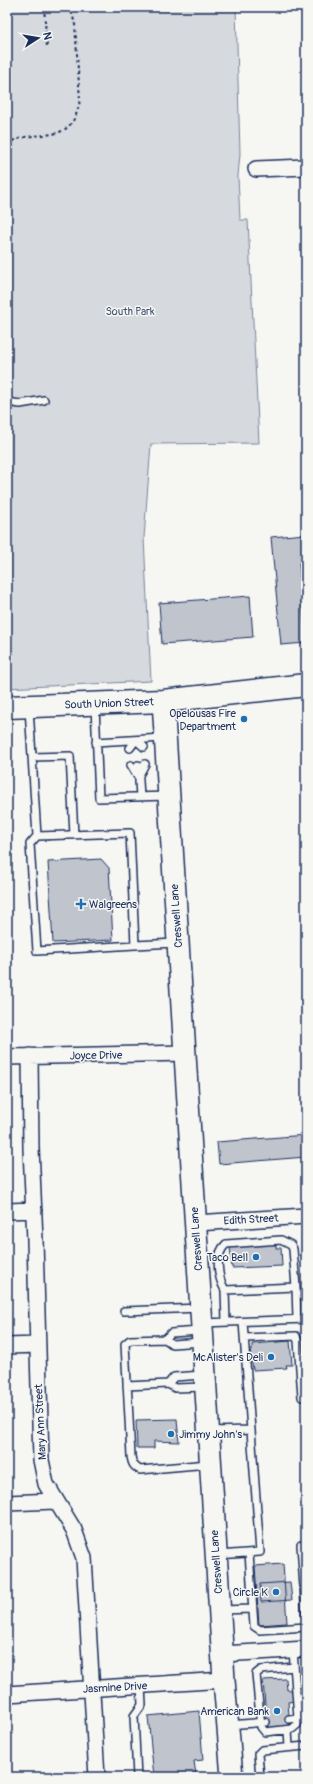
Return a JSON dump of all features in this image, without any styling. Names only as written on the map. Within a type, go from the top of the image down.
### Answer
[{"type":"main road","name":"South Union Street","points":[[7,707],[163,701],[306,685]]},
{"type":"main road","name":"Creswell Lane","points":[[163,701],[177,943],[186,1053],[192,1188],[196,1222],[201,1326],[222,1654],[232,1777]]},
{"type":"street","points":[[256,169],[306,167]]},
{"type":"street","name":"Joyce Drive","points":[[7,1057],[186,1053]]},
{"type":"street","name":"Mary Ann Street","points":[[30,1056],[30,1102],[41,1460],[46,1484],[74,1530],[84,1558],[98,1777]]},
{"type":"street","points":[[7,1211],[34,1210]]},
{"type":"street","name":"Edith Street","points":[[196,1222],[306,1216]]},
{"type":"street","points":[[7,1346],[38,1345]]},
{"type":"street","points":[[7,1504],[55,1501]]},
{"type":"street","points":[[222,1654],[299,1650]]},
{"type":"street","name":"Jasmine Drive","points":[[7,1694],[224,1680]]},
{"type":"lane","points":[[7,402],[20,404],[44,400]]},
{"type":"lane","points":[[95,704],[99,798],[168,796]]},
{"type":"lane","points":[[29,706],[37,836],[30,844],[38,951],[177,943]]},
{"type":"lane","points":[[96,742],[165,738]]},
{"type":"lane","points":[[136,740],[137,748],[136,740]]},
{"type":"lane","points":[[32,757],[70,756],[74,835]]},
{"type":"lane","points":[[138,765],[140,797]]},
{"type":"lane","points":[[37,836],[130,833],[135,945]]},
{"type":"lane","points":[[226,1322],[225,1290],[220,1277],[219,1259],[222,1248],[226,1244],[281,1240],[291,1245],[293,1249],[297,1319]]},
{"type":"lane","points":[[306,1245],[306,1256]]},
{"type":"lane","points":[[225,1290],[296,1287]]},
{"type":"lane","points":[[124,1311],[201,1326]]},
{"type":"lane","points":[[165,1339],[171,1333],[226,1322],[306,1319]]},
{"type":"lane","points":[[216,1555],[260,1552],[243,1322]]},
{"type":"lane","points":[[201,1326],[172,1344],[165,1339],[127,1342],[125,1344],[131,1456],[135,1467],[140,1470],[210,1464]]},
{"type":"lane","points":[[245,1338],[296,1336],[298,1341],[302,1397]]},
{"type":"lane","points":[[168,1384],[174,1377],[205,1381]]},
{"type":"lane","points":[[127,1386],[168,1384],[175,1388],[205,1381]]},
{"type":"lane","points":[[208,1431],[251,1430]]},
{"type":"lane","points":[[301,1545],[306,1616]]},
{"type":"lane","points":[[249,1553],[254,1626],[260,1630],[306,1627]]},
{"type":"lane","points":[[220,1610],[252,1609]]},
{"type":"lane","points":[[294,1667],[258,1672],[256,1674],[263,1722],[260,1727],[265,1732],[295,1728],[298,1715],[294,1667],[299,1650]]},
{"type":"lane","points":[[137,1777],[134,1716],[142,1705],[141,1686]]},
{"type":"lane","points":[[289,1719],[306,1712]]},
{"type":"lane","points":[[228,1725],[263,1722]]},
{"type":"lane","points":[[288,1730],[290,1747]]},
{"type":"lane","points":[[260,1777],[258,1754],[262,1750],[306,1746]]},
{"type":"path","points":[[44,7],[47,48]]},
{"type":"path","points":[[7,144],[20,138],[54,135],[62,132],[69,127],[76,115],[80,100],[74,16],[70,7]]},
{"type":"green space","name":"South Park","points":[[7,7],[236,7],[240,154],[238,176],[240,220],[248,220],[259,443],[151,444],[144,538],[151,681],[7,688]]},
{"type":"building","points":[[306,534],[306,562],[299,563],[306,643],[281,645],[271,537]]},
{"type":"building","points":[[250,596],[253,637],[162,644],[159,603]]},
{"type":"building","name":"Walgreens","points":[[101,859],[109,868],[113,940],[53,943],[48,862]]},
{"type":"building","points":[[306,1135],[306,1157],[219,1164],[217,1142]]},
{"type":"building","name":"Taco Bell","points":[[276,1244],[276,1248],[281,1248],[282,1266],[232,1268],[230,1247]]},
{"type":"building","name":"McAlister's Deli","points":[[290,1341],[292,1365],[286,1365],[287,1368],[253,1370],[250,1351],[252,1351],[252,1344]]},
{"type":"building","points":[[177,1419],[179,1442],[154,1441],[154,1448],[137,1448],[136,1420]]},
{"type":"building","name":"Circle K","points":[[283,1564],[287,1623],[259,1625],[255,1566]]},
{"type":"building","name":"Circle K","points":[[290,1582],[292,1600],[261,1602],[260,1584]]},
{"type":"building","name":"American Bank","points":[[286,1679],[287,1690],[295,1690],[295,1701],[288,1702],[290,1729],[267,1730],[263,1680]]},
{"type":"building","points":[[199,1711],[203,1760],[194,1761],[196,1775],[209,1773],[209,1777],[154,1777],[148,1716]]},
{"type":"place","name":"Opelousas Fire Department","points":[[244,719]]},
{"type":"place","name":"Walgreens","points":[[81,904]]},
{"type":"place","name":"Taco Bell","points":[[256,1257]]},
{"type":"place","name":"McAlister's Deli","points":[[271,1357]]},
{"type":"place","name":"Jimmy John's","points":[[171,1434]]},
{"type":"place","name":"Circle K","points":[[276,1592]]},
{"type":"place","name":"American Bank","points":[[277,1711]]}]
